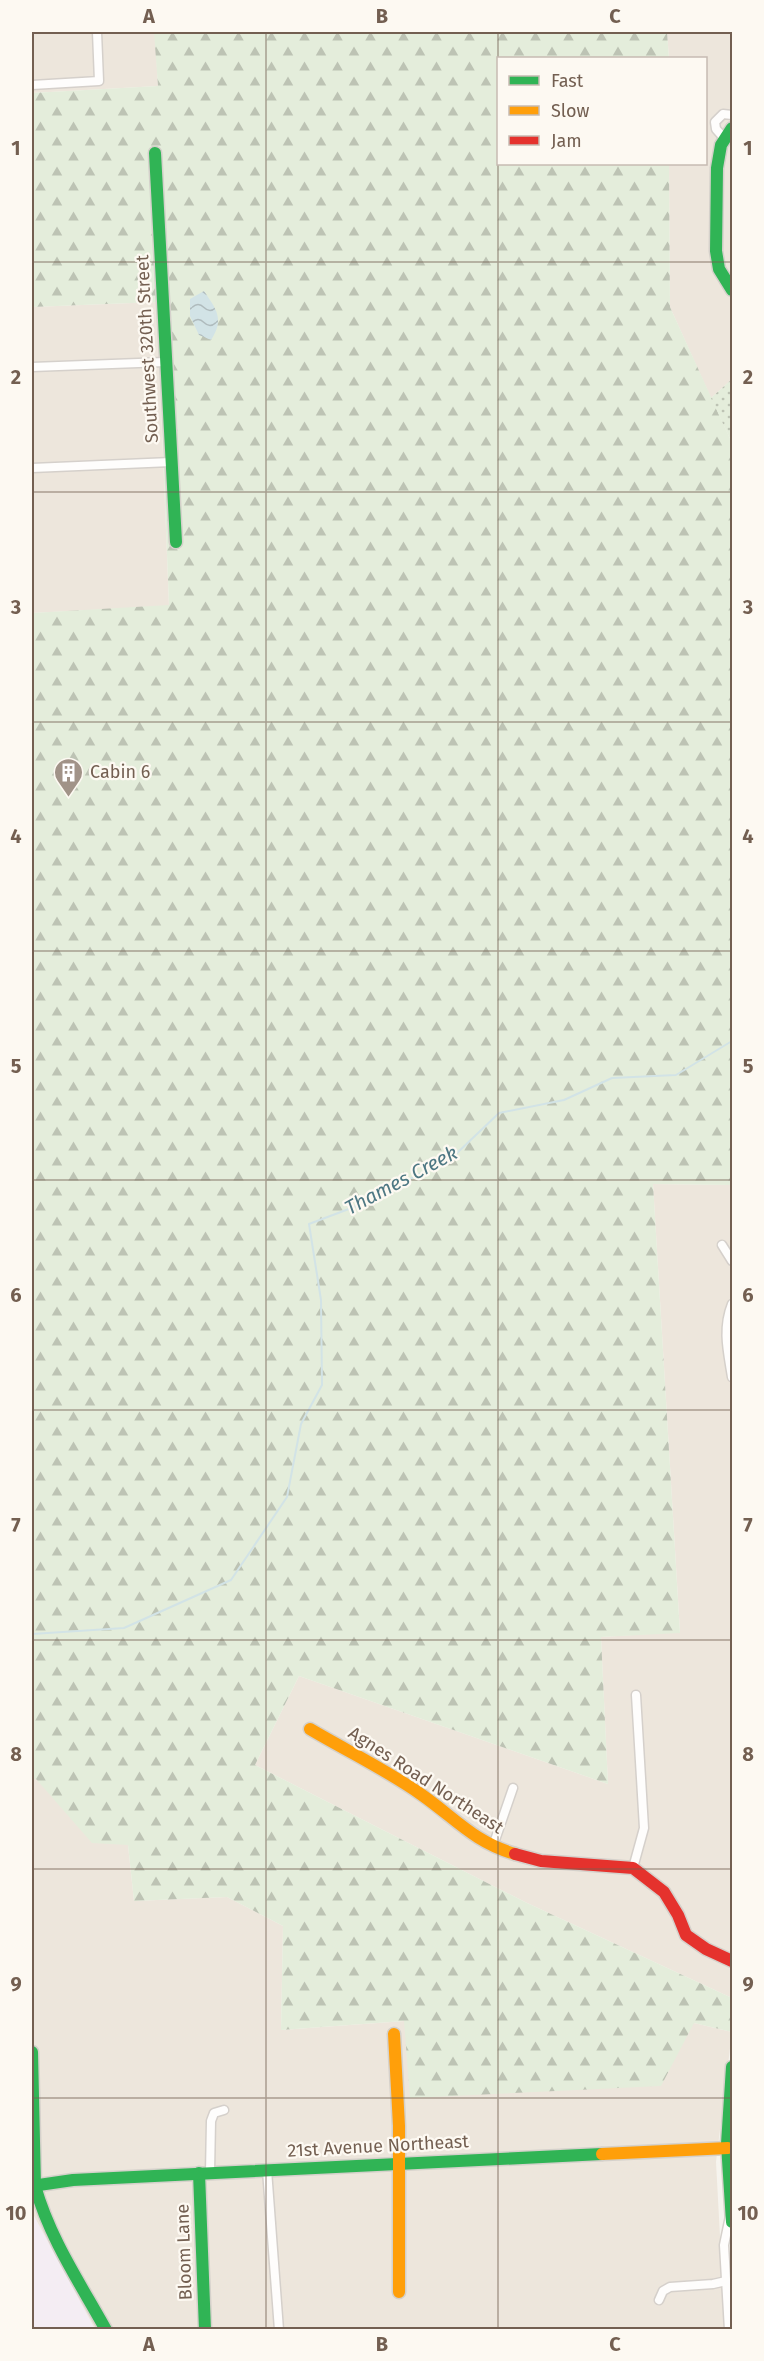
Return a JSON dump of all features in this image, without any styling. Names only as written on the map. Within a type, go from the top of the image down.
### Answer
[{"type":"street","points":[[32,85],[99,81],[97,32]]},
{"type":"street","points":[[732,115],[727,113],[717,117],[716,129],[729,132],[720,145],[717,168],[716,250],[719,269],[732,290]]},
{"type":"street","name":"Southwest 320th Street","points":[[155,153],[176,542]]},
{"type":"street","points":[[32,367],[165,362]]},
{"type":"street","points":[[32,468],[171,462]]},
{"type":"street","points":[[722,1245],[732,1261]]},
{"type":"street","points":[[732,1304],[726,1329],[732,1377]]},
{"type":"street","points":[[636,1695],[644,1822],[643,1834],[633,1868],[664,1892],[678,1915],[686,1935],[732,1961]]},
{"type":"street","name":"Agnes Road Northeast","points":[[310,1729],[421,1794],[478,1839],[506,1852],[541,1861],[633,1868]]},
{"type":"street","points":[[493,1846],[513,1788]]},
{"type":"street","points":[[394,2034],[400,2163],[399,2292]]},
{"type":"street","points":[[32,2052],[33,2186],[54,2242],[106,2330]]},
{"type":"street","points":[[729,2330],[724,2245],[732,2216],[727,2107],[732,2067]]},
{"type":"street","points":[[205,2173],[211,2121],[217,2111],[224,2110]]},
{"type":"street","name":"21st Avenue Northeast","points":[[33,2186],[73,2180],[728,2148]]},
{"type":"street","points":[[267,2170],[279,2330]]},
{"type":"street","name":"Bloom Lane","points":[[205,2173],[205,2330]]},
{"type":"street","points":[[659,2300],[663,2291],[670,2287],[726,2281]]},
{"type":"shaded area","points":[[32,32],[155,32],[158,86],[32,93]]},
{"type":"shaded area","points":[[667,32],[732,32],[732,379],[711,398],[670,307],[669,165],[707,165],[707,57],[669,57]]},
{"type":"shaded area","points":[[157,302],[169,606],[32,613],[32,307]]},
{"type":"shaded area","points":[[653,1184],[732,1185],[732,1998],[525,1902],[255,1765],[299,1676],[608,1784],[601,1637],[680,1632]]},
{"type":"shaded area","points":[[32,1779],[36,1779],[128,1845],[134,1901],[227,1897],[283,1926],[281,2030],[405,2021],[694,2023],[732,2032],[716,2162],[725,2329],[32,2329]]},
{"type":"shaded area","points":[[32,2212],[95,2329],[32,2329]]},
{"type":"green space","points":[[154,32],[667,32],[669,57],[497,57],[497,165],[669,165],[670,307],[732,443],[732,1185],[653,1184],[680,1633],[601,1637],[608,1784],[299,1676],[255,1765],[525,1902],[732,1998],[732,2032],[694,2023],[661,2086],[410,2098],[404,2021],[281,2030],[283,1926],[227,1897],[134,1901],[128,1845],[92,1843],[36,1779],[32,1779],[32,613],[169,605],[157,302],[32,307],[32,93],[158,86]]},
{"type":"green space","points":[[732,379],[732,443],[711,398]]},
{"type":"water","points":[[204,291],[215,309],[218,320],[218,326],[211,340],[199,335],[190,316],[190,299]]},
{"type":"waterway","name":"Thames Creek","points":[[32,1634],[124,1628],[231,1580],[287,1497],[301,1424],[322,1385],[321,1300],[309,1224],[370,1201],[456,1154],[499,1113],[564,1100],[612,1078],[676,1075],[732,1041]]},
{"type":"traffic: fast","points":[[732,128],[721,145],[717,168],[716,251],[719,269],[732,290]]},
{"type":"traffic: fast","points":[[155,153],[176,542]]},
{"type":"traffic: fast","points":[[32,2052],[35,2186],[57,2242],[106,2330]]},
{"type":"traffic: fast","points":[[732,2067],[727,2144],[732,2222]]},
{"type":"traffic: fast","points":[[32,2186],[73,2180],[602,2154]]},
{"type":"traffic: fast","points":[[199,2173],[205,2330]]},
{"type":"traffic: slow","points":[[310,1729],[409,1786],[488,1843],[515,1854]]},
{"type":"traffic: slow","points":[[394,2034],[399,2126],[399,2292]]},
{"type":"traffic: slow","points":[[602,2154],[728,2148]]},
{"type":"traffic: jam","points":[[515,1854],[541,1861],[633,1868],[664,1892],[678,1915],[686,1935],[706,1949],[732,1961]]},
{"type":"place","name":"Cabin 6","points":[[69,798]]}]
